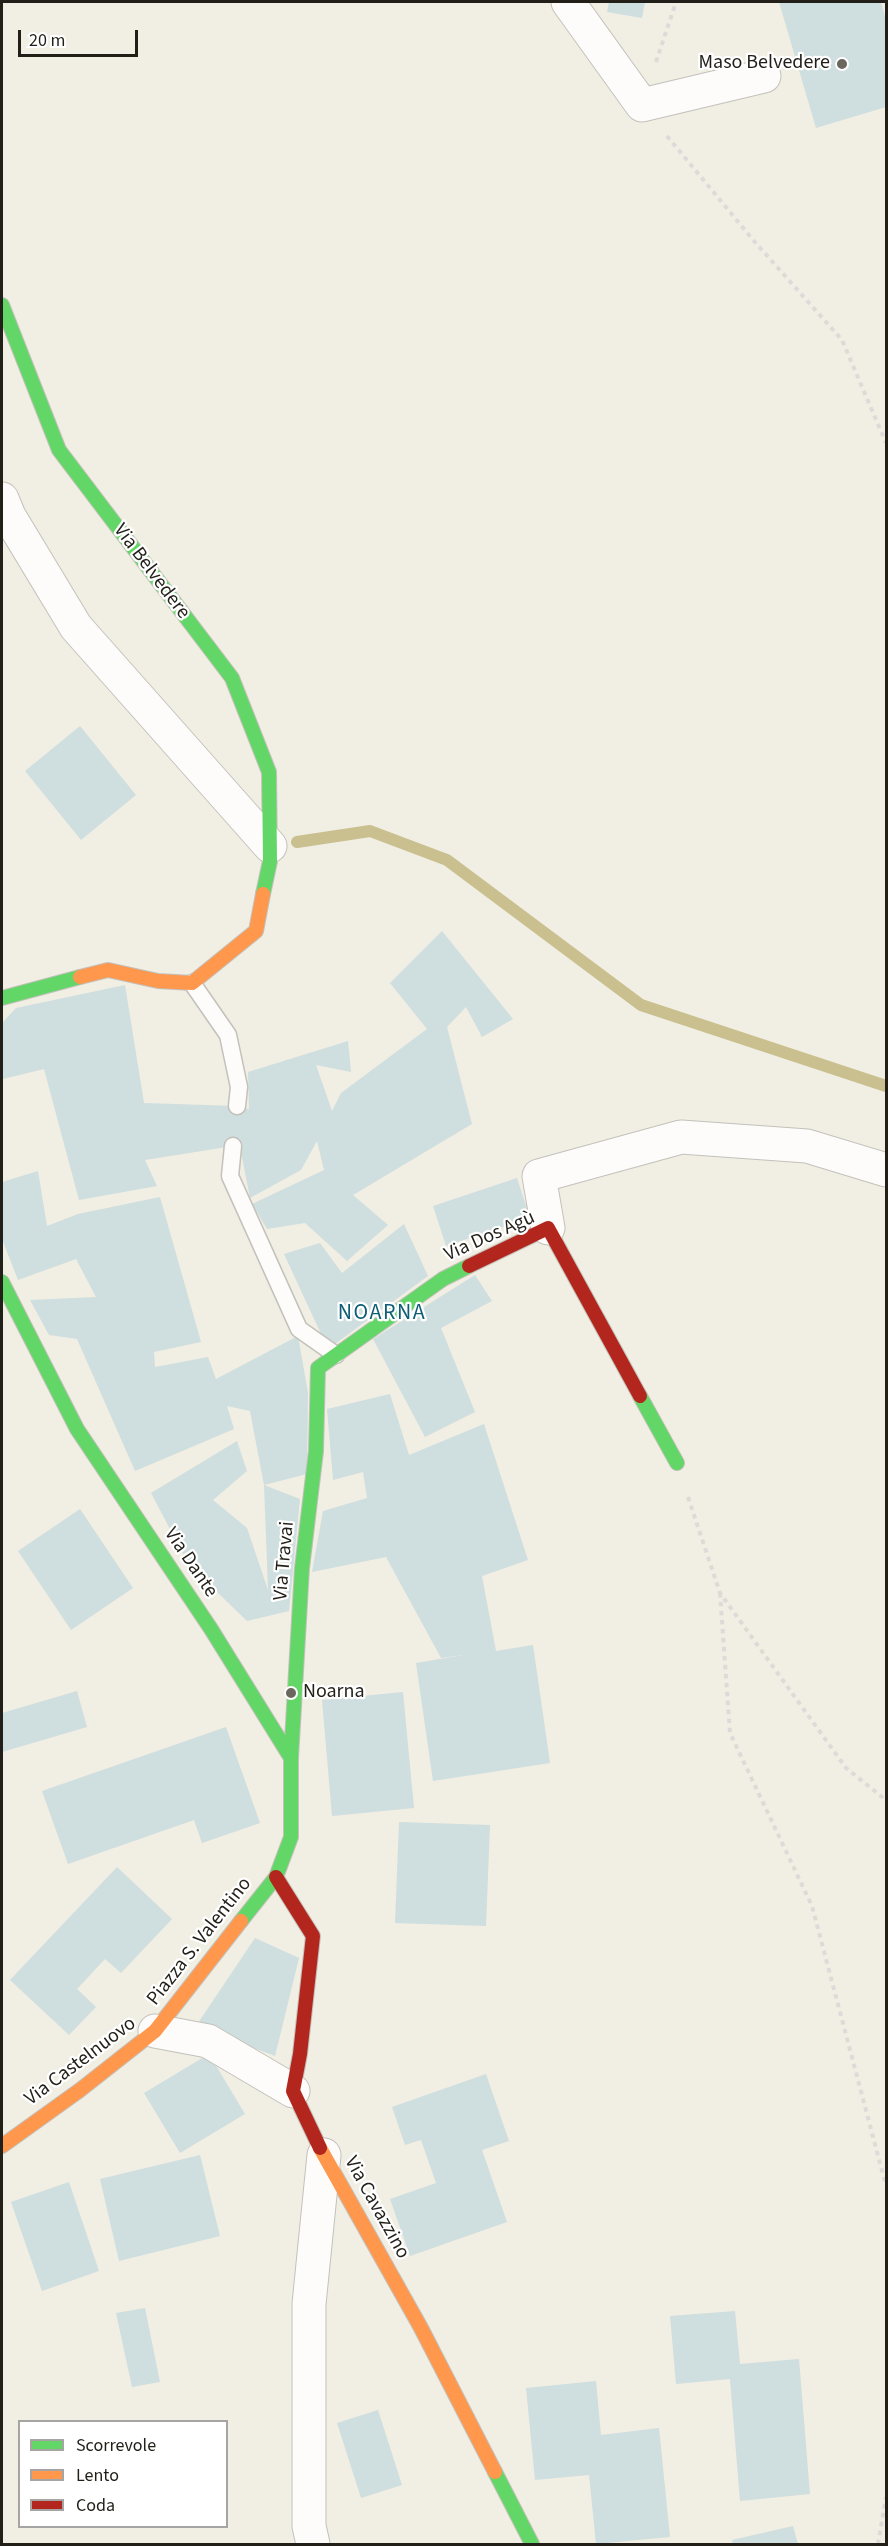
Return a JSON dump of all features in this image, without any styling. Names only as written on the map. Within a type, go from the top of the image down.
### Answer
[{"type":"street","points":[[568,2],[642,105],[764,76]]},
{"type":"street","name":"Via Belvedere","points":[[2,305],[59,450],[232,678],[268,772],[270,861],[256,931],[192,983]]},
{"type":"street","points":[[2,499],[9,516],[76,627],[270,846]]},
{"type":"street","points":[[2,998],[108,970],[158,981],[192,983]]},
{"type":"street","points":[[548,1228],[539,1176],[681,1137],[807,1146],[886,1170]]},
{"type":"street","name":"Via Dos Agù","points":[[318,1368],[443,1279],[548,1228],[677,1463]]},
{"type":"street","name":"Via Dante","points":[[2,1282],[77,1429],[212,1629],[291,1758]]},
{"type":"street","name":"Via Travai","points":[[291,1758],[302,1568],[316,1451],[318,1368]]},
{"type":"street","points":[[155,2031],[208,2041],[293,2091],[300,2054],[313,1936],[276,1876],[291,1837],[291,1758]]},
{"type":"street","name":"Piazza S. Valentino","points":[[155,2031],[276,1876]]},
{"type":"street","name":"Via Castelnuovo","points":[[2,2146],[80,2090],[155,2031]]},
{"type":"street","name":"Via Cavazzino","points":[[293,2091],[324,2155],[421,2328],[532,2544]]},
{"type":"street","points":[[313,2544],[309,2526],[309,2304],[324,2155]]},
{"type":"lane","points":[[192,983],[228,1035],[239,1087],[237,1106]]},
{"type":"lane","points":[[233,1146],[231,1176],[299,1329],[336,1355]]},
{"type":"path","points":[[676,2],[642,105],[754,241],[842,340],[886,443]]},
{"type":"path","points":[[677,1463],[720,1593],[730,1733],[812,1906],[886,2186]]},
{"type":"path","points":[[720,1593],[846,1768],[886,1800]]},
{"type":"path","points":[[878,2544],[886,2497]]},
{"type":"building","points":[[609,2],[645,2],[642,18],[607,12]]},
{"type":"building","name":"Maso Belvedere","points":[[779,2],[881,2],[886,20],[886,107],[816,128]]},
{"type":"building","points":[[80,726],[136,795],[81,840],[25,771]]},
{"type":"building","points":[[442,931],[513,1019],[482,1037],[466,1007],[447,1027],[472,1124],[353,1195],[388,1225],[347,1261],[305,1223],[267,1229],[252,1204],[324,1170],[317,1141],[301,1170],[250,1198],[240,1147],[233,1146],[145,1160],[157,1186],[79,1200],[44,1069],[3,1079],[2,1023],[16,1008],[125,985],[144,1103],[237,1106],[249,1109],[248,1072],[348,1041],[351,1072],[316,1065],[332,1111],[341,1093],[427,1029],[390,983]]},
{"type":"building","points":[[38,1171],[47,1226],[78,1214],[160,1197],[201,1342],[154,1352],[155,1367],[208,1357],[216,1379],[298,1336],[308,1393],[307,1474],[264,1485],[250,1411],[227,1406],[234,1429],[135,1471],[77,1339],[49,1335],[30,1300],[96,1297],[76,1259],[18,1280],[2,1239],[2,1182]]},
{"type":"building","points":[[517,1178],[530,1218],[446,1246],[433,1206]]},
{"type":"building","points":[[404,1224],[428,1276],[328,1349],[284,1254],[320,1243],[342,1273]]},
{"type":"building","points":[[475,1275],[492,1301],[441,1328],[475,1412],[425,1437],[373,1339]]},
{"type":"building","points":[[390,1394],[409,1455],[484,1424],[528,1560],[482,1576],[496,1651],[533,1645],[550,1763],[433,1781],[416,1663],[463,1655],[441,1658],[386,1557],[312,1572],[323,1511],[367,1498],[363,1472],[333,1480],[327,1409]]},
{"type":"building","points":[[237,1441],[247,1471],[213,1500],[247,1528],[268,1590],[264,1485],[300,1499],[289,1611],[247,1621],[189,1565],[151,1493]]},
{"type":"building","points":[[80,1509],[133,1588],[71,1630],[18,1551]]},
{"type":"building","points":[[77,1691],[87,1727],[2,1752],[2,1713]]},
{"type":"building","points":[[403,1692],[414,1808],[332,1816],[322,1700]]},
{"type":"building","points":[[226,1727],[260,1823],[202,1843],[194,1820],[68,1864],[42,1791]]},
{"type":"building","points":[[399,1822],[490,1825],[486,1926],[395,1923]]},
{"type":"building","points":[[117,1867],[172,1919],[121,1973],[105,1959],[77,1989],[96,2007],[69,2035],[10,1980]]},
{"type":"building","points":[[255,1938],[299,1958],[275,2056],[196,2026]]},
{"type":"building","points":[[209,2054],[245,2114],[180,2153],[144,2093]]},
{"type":"building","points":[[486,2074],[509,2141],[482,2150],[507,2222],[410,2256],[390,2199],[436,2183],[421,2140],[405,2145],[392,2107]]},
{"type":"building","points":[[200,2155],[220,2236],[119,2261],[100,2179]]},
{"type":"building","points":[[69,2182],[99,2271],[42,2291],[11,2202]]},
{"type":"building","points":[[145,2308],[160,2382],[132,2387],[116,2313]]},
{"type":"building","points":[[735,2311],[740,2364],[799,2359],[810,2494],[740,2501],[730,2379],[676,2384],[670,2316]]},
{"type":"building","points":[[596,2381],[601,2435],[659,2428],[670,2537],[596,2544],[589,2475],[535,2480],[526,2388]]},
{"type":"building","points":[[378,2410],[402,2485],[361,2498],[337,2423]]},
{"type":"building","points":[[793,2526],[798,2544],[733,2544],[732,2540]]},
{"type":"waterway","points":[[297,842],[370,831],[447,860],[641,1005],[886,1086]]},
{"type":"traffic: fast","points":[[2,305],[59,450],[232,678],[269,772],[270,861],[263,894]]},
{"type":"traffic: fast","points":[[2,998],[80,977]]},
{"type":"traffic: fast","points":[[291,1758],[302,1568],[316,1451],[318,1368],[443,1279],[469,1266]]},
{"type":"traffic: fast","points":[[2,1282],[77,1429],[211,1629],[291,1758],[291,1837],[276,1877],[241,1921]]},
{"type":"traffic: fast","points":[[640,1396],[677,1463]]},
{"type":"traffic: fast","points":[[495,2472],[532,2544]]},
{"type":"traffic: slow","points":[[80,977],[108,970],[158,981],[192,983],[256,931],[263,894]]},
{"type":"traffic: slow","points":[[2,2146],[80,2090],[155,2031],[241,1921]]},
{"type":"traffic: slow","points":[[320,2148],[421,2328],[495,2472]]},
{"type":"traffic: jam","points":[[469,1266],[548,1228],[640,1396]]},
{"type":"traffic: jam","points":[[276,1877],[313,1936],[300,2054],[293,2091],[320,2148]]},
{"type":"place","name":"Maso Belvedere","points":[[842,64]]},
{"type":"place","name":"Noarna","points":[[291,1693]]},
{"type":"district","name":"NOARNA","points":[[382,1314]]}]
